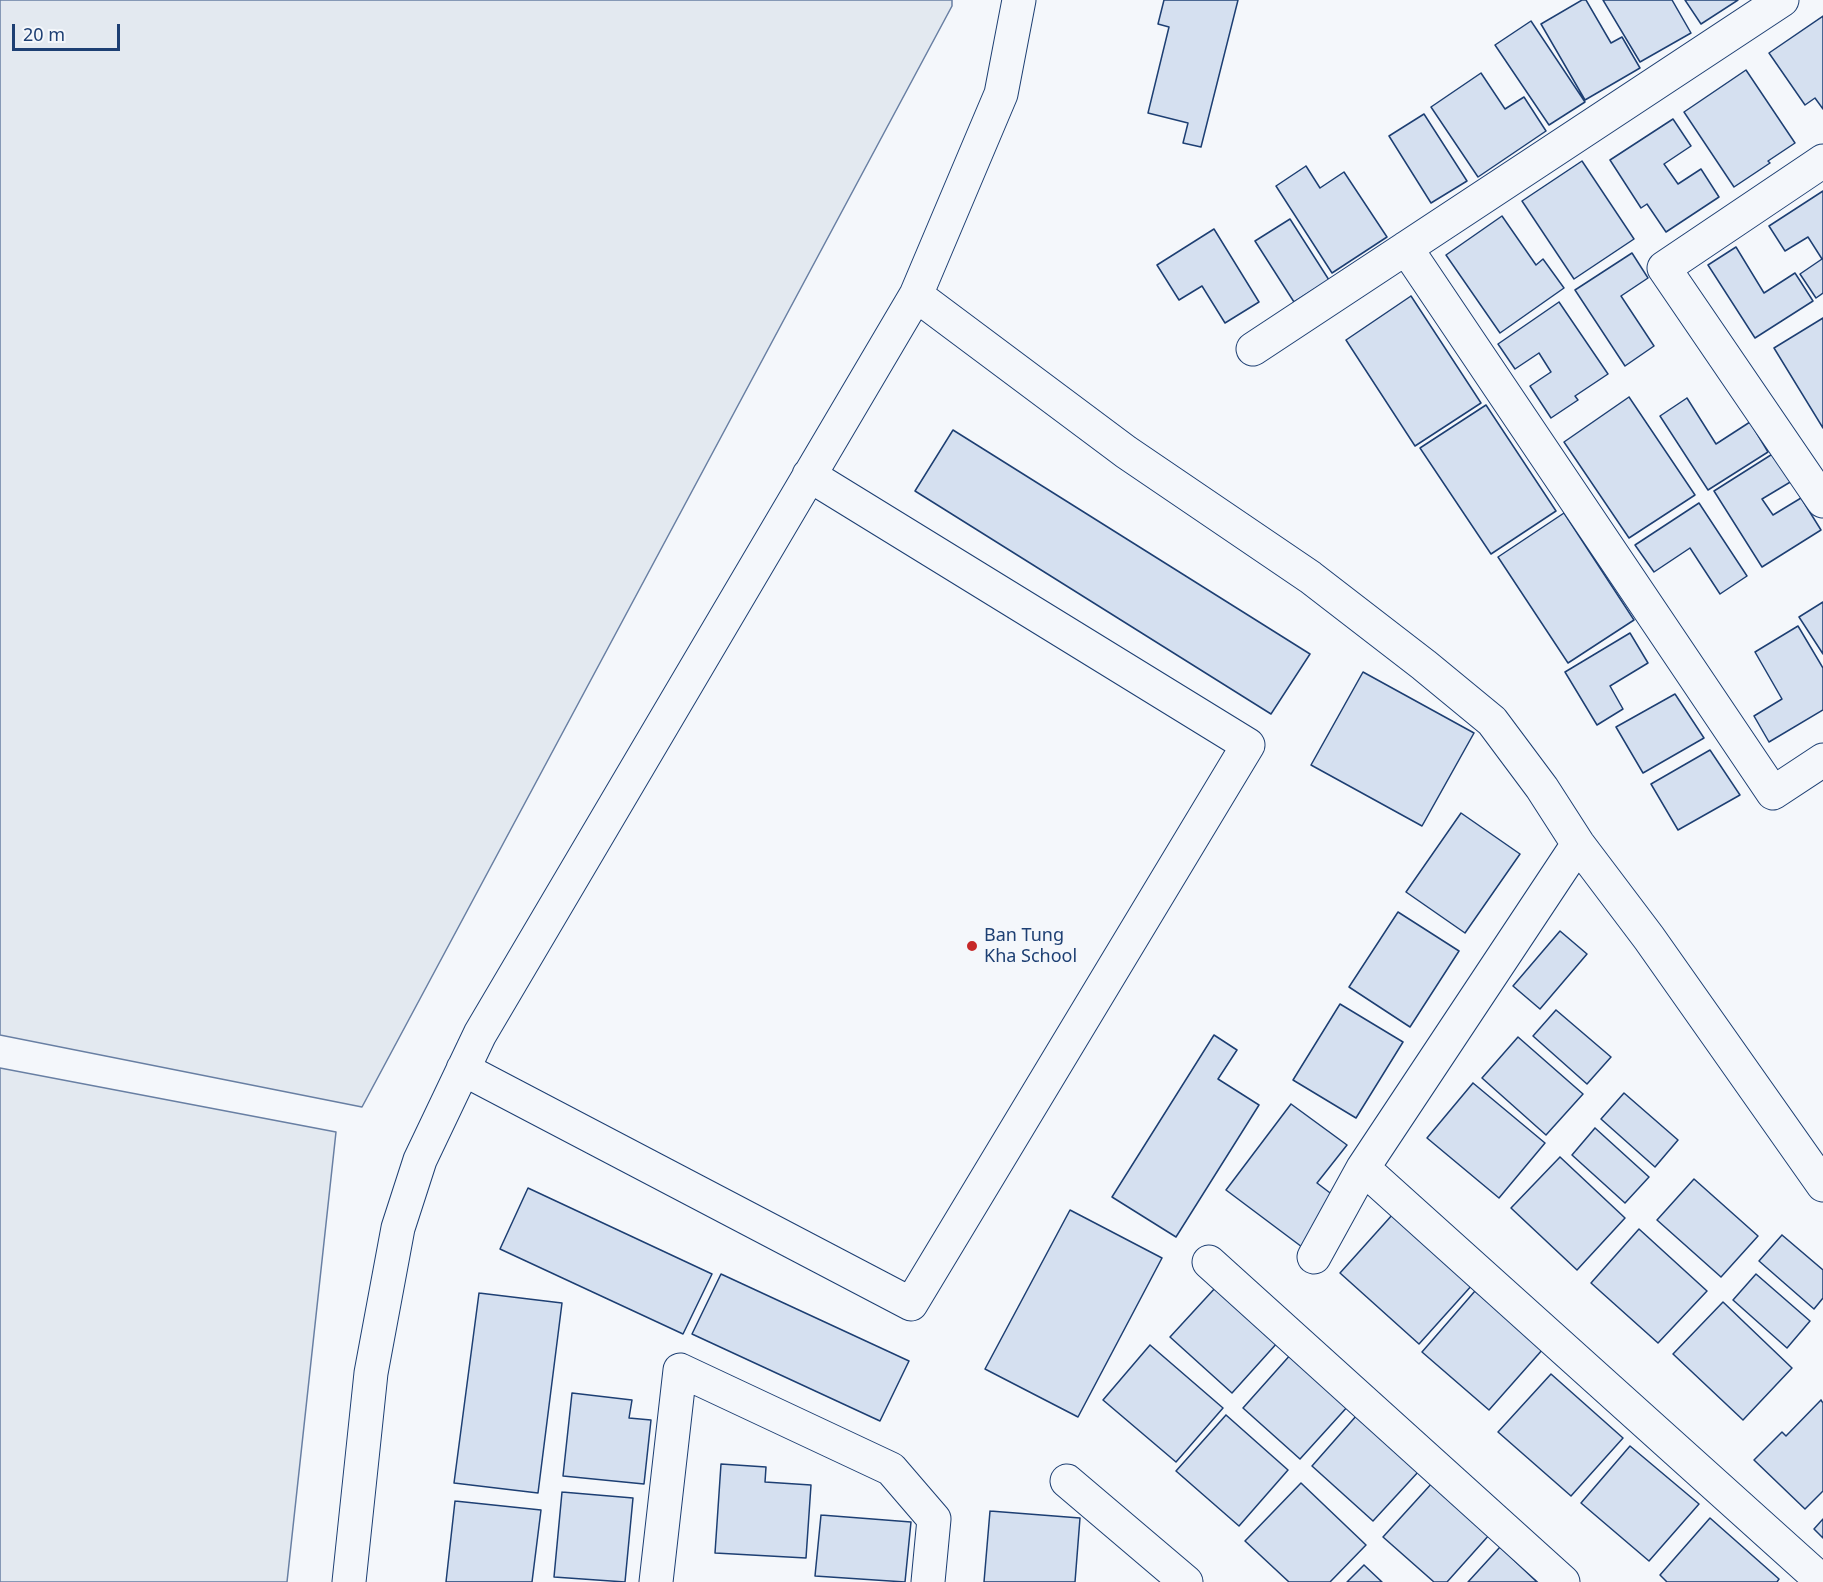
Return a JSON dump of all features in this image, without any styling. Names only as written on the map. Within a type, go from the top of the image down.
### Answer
[{"type":"street","points":[[349,1582],[371,1373],[398,1228],[420,1160],[480,1034],[916,295],[1001,94],[1019,0]]},
{"type":"street","points":[[1253,349],[1782,0]]},
{"type":"street","points":[[1823,161],[1664,268],[1823,501]]},
{"type":"street","points":[[1406,248],[1773,793],[1823,760]]},
{"type":"street","points":[[916,295],[1126,453],[1310,578],[1424,665],[1492,722],[1542,788],[1578,844],[1650,938],[1823,1185]]},
{"type":"street","points":[[463,1070],[911,1304],[1248,745],[809,476]]},
{"type":"street","points":[[1314,1257],[1363,1168],[1578,844]]},
{"type":"street","points":[[1363,1168],[1823,1582]]},
{"type":"street","points":[[1209,1262],[1563,1582]]},
{"type":"street","points":[[656,1582],[680,1370],[891,1469],[934,1519],[928,1582]]},
{"type":"street","points":[[1067,1481],[1186,1582]]},
{"type":"shaded area","points":[[0,0],[952,0],[952,6],[362,1107],[0,1035]]},
{"type":"shaded area","points":[[0,1068],[336,1132],[287,1582],[0,1582]]},
{"type":"building","points":[[1164,0],[1238,0],[1201,147],[1183,143],[1188,123],[1148,113],[1169,27],[1158,24]]},
{"type":"building","points":[[1582,0],[1586,0],[1611,43],[1622,37],[1640,68],[1585,100],[1541,24]]},
{"type":"building","points":[[1603,0],[1672,0],[1691,33],[1640,62]]},
{"type":"building","points":[[1685,0],[1738,0],[1701,24]]},
{"type":"building","points":[[1823,16],[1823,109],[1815,98],[1805,105],[1769,53]]},
{"type":"building","points":[[1531,21],[1585,102],[1549,125],[1495,45]]},
{"type":"building","points":[[1746,70],[1795,143],[1734,187],[1684,112]]},
{"type":"building","points":[[1481,73],[1505,109],[1524,97],[1546,131],[1478,177],[1431,107]]},
{"type":"building","points":[[1424,114],[1467,181],[1431,203],[1389,136]]},
{"type":"building","points":[[1673,119],[1691,146],[1664,164],[1678,184],[1701,169],[1719,197],[1666,232],[1647,204],[1641,208],[1610,160]]},
{"type":"building","points":[[1582,161],[1634,239],[1574,279],[1522,201]]},
{"type":"building","points":[[1306,166],[1320,188],[1344,172],[1387,237],[1332,273],[1276,186]]},
{"type":"building","points":[[1823,191],[1823,293],[1816,298],[1800,274],[1822,259],[1808,237],[1785,251],[1769,226]]},
{"type":"building","points":[[1502,216],[1536,265],[1543,259],[1564,288],[1500,333],[1446,255]]},
{"type":"building","points":[[1290,219],[1329,280],[1294,302],[1255,241]]},
{"type":"building","points":[[1214,229],[1259,302],[1225,323],[1202,286],[1179,300],[1157,265]]},
{"type":"building","points":[[1736,247],[1764,293],[1795,273],[1813,301],[1755,338],[1708,265]]},
{"type":"building","points":[[1632,253],[1648,278],[1621,296],[1654,346],[1625,366],[1575,290]]},
{"type":"building","points":[[1411,296],[1481,403],[1415,446],[1346,340]]},
{"type":"building","points":[[1559,302],[1608,374],[1575,396],[1578,400],[1551,418],[1530,386],[1551,372],[1539,353],[1515,369],[1498,344]]},
{"type":"building","points":[[1823,318],[1823,428],[1774,348]]},
{"type":"building","points":[[1629,397],[1695,495],[1629,538],[1564,442]]},
{"type":"building","points":[[1687,398],[1716,444],[1750,422],[1768,452],[1708,490],[1660,416]]},
{"type":"building","points":[[1486,405],[1556,511],[1491,554],[1420,448]]},
{"type":"building","points":[[953,430],[1310,654],[1271,714],[915,491]]},
{"type":"building","points":[[1774,453],[1792,481],[1762,499],[1773,515],[1801,498],[1821,530],[1762,567],[1714,491]]},
{"type":"building","points":[[1699,503],[1747,576],[1720,594],[1690,548],[1654,572],[1635,545]]},
{"type":"building","points":[[1564,513],[1634,620],[1568,663],[1498,557]]},
{"type":"building","points":[[1823,602],[1823,654],[1799,617]]},
{"type":"building","points":[[1798,626],[1823,668],[1823,710],[1769,742],[1754,716],[1782,699],[1755,652]]},
{"type":"building","points":[[1630,633],[1648,663],[1610,686],[1623,709],[1597,725],[1565,672]]},
{"type":"building","points":[[1363,672],[1474,733],[1422,826],[1311,765]]},
{"type":"building","points":[[1675,694],[1704,738],[1643,773],[1616,727]]},
{"type":"building","points":[[1710,750],[1740,795],[1678,830],[1651,784]]},
{"type":"building","points":[[1461,813],[1520,854],[1465,933],[1406,892]]},
{"type":"building","points":[[1398,912],[1459,951],[1410,1027],[1349,987]]},
{"type":"building","points":[[1560,931],[1587,954],[1540,1009],[1513,986]]},
{"type":"building","points":[[1340,1004],[1403,1042],[1356,1118],[1293,1080]]},
{"type":"building","points":[[1556,1010],[1611,1057],[1587,1084],[1533,1036]]},
{"type":"building","points":[[1214,1035],[1237,1050],[1218,1079],[1259,1105],[1176,1237],[1112,1197]]},
{"type":"building","points":[[1518,1037],[1583,1094],[1546,1135],[1482,1078]]},
{"type":"building","points":[[1473,1083],[1545,1143],[1499,1198],[1427,1138]]},
{"type":"building","points":[[1624,1093],[1678,1140],[1655,1167],[1601,1119]]},
{"type":"building","points":[[1291,1104],[1347,1145],[1317,1183],[1342,1202],[1306,1250],[1226,1190]]},
{"type":"building","points":[[1595,1128],[1649,1177],[1625,1203],[1572,1155]]},
{"type":"building","points":[[1560,1157],[1625,1218],[1577,1270],[1511,1208]]},
{"type":"building","points":[[1694,1179],[1758,1236],[1721,1277],[1657,1220]]},
{"type":"building","points":[[528,1188],[712,1274],[683,1334],[500,1249]]},
{"type":"building","points":[[1070,1210],[1162,1258],[1078,1417],[985,1369]]},
{"type":"building","points":[[1393,1214],[1473,1284],[1419,1344],[1340,1273]]},
{"type":"building","points":[[1639,1229],[1707,1291],[1658,1343],[1591,1283]]},
{"type":"building","points":[[1782,1235],[1823,1270],[1823,1298],[1814,1309],[1759,1261]]},
{"type":"building","points":[[721,1274],[909,1361],[880,1421],[692,1334]]},
{"type":"building","points":[[1756,1274],[1810,1321],[1787,1348],[1733,1300]]},
{"type":"building","points":[[1216,1287],[1278,1342],[1232,1393],[1170,1337]]},
{"type":"building","points":[[1475,1291],[1543,1349],[1489,1410],[1422,1352]]},
{"type":"building","points":[[479,1293],[562,1303],[538,1493],[454,1483]]},
{"type":"building","points":[[1723,1302],[1792,1368],[1743,1420],[1673,1354]]},
{"type":"building","points":[[1150,1345],[1223,1408],[1176,1462],[1103,1400]]},
{"type":"building","points":[[1292,1353],[1349,1405],[1300,1459],[1243,1408]]},
{"type":"building","points":[[1551,1374],[1623,1438],[1571,1496],[1498,1432]]},
{"type":"building","points":[[572,1393],[632,1400],[629,1418],[651,1420],[644,1484],[563,1476]]},
{"type":"building","points":[[1821,1400],[1823,1403],[1823,1491],[1805,1509],[1754,1460],[1782,1432],[1786,1436]]},
{"type":"building","points":[[1226,1415],[1288,1470],[1239,1526],[1176,1471]]},
{"type":"building","points":[[1357,1415],[1419,1471],[1373,1521],[1312,1466]]},
{"type":"building","points":[[1630,1446],[1699,1504],[1649,1561],[1581,1503]]},
{"type":"building","points":[[721,1464],[766,1467],[765,1482],[811,1485],[806,1558],[715,1553]]},
{"type":"building","points":[[1433,1482],[1490,1534],[1447,1582],[1434,1582],[1383,1537]]},
{"type":"building","points":[[1301,1483],[1366,1545],[1330,1582],[1289,1582],[1245,1541]]},
{"type":"building","points":[[562,1492],[633,1498],[625,1582],[554,1577]]},
{"type":"building","points":[[455,1501],[541,1510],[532,1582],[446,1582]]},
{"type":"building","points":[[990,1511],[1080,1518],[1075,1582],[984,1582]]},
{"type":"building","points":[[821,1515],[911,1522],[905,1582],[815,1576]]},
{"type":"building","points":[[1710,1518],[1779,1579],[1777,1582],[1667,1582],[1660,1575]]},
{"type":"building","points":[[1823,1519],[1823,1538],[1814,1529]]},
{"type":"building","points":[[1500,1547],[1537,1582],[1468,1582]]},
{"type":"building","points":[[1364,1565],[1382,1582],[1347,1582]]},
{"type":"place","name":"Ban Tung Kha School","points":[[972,946]]}]
